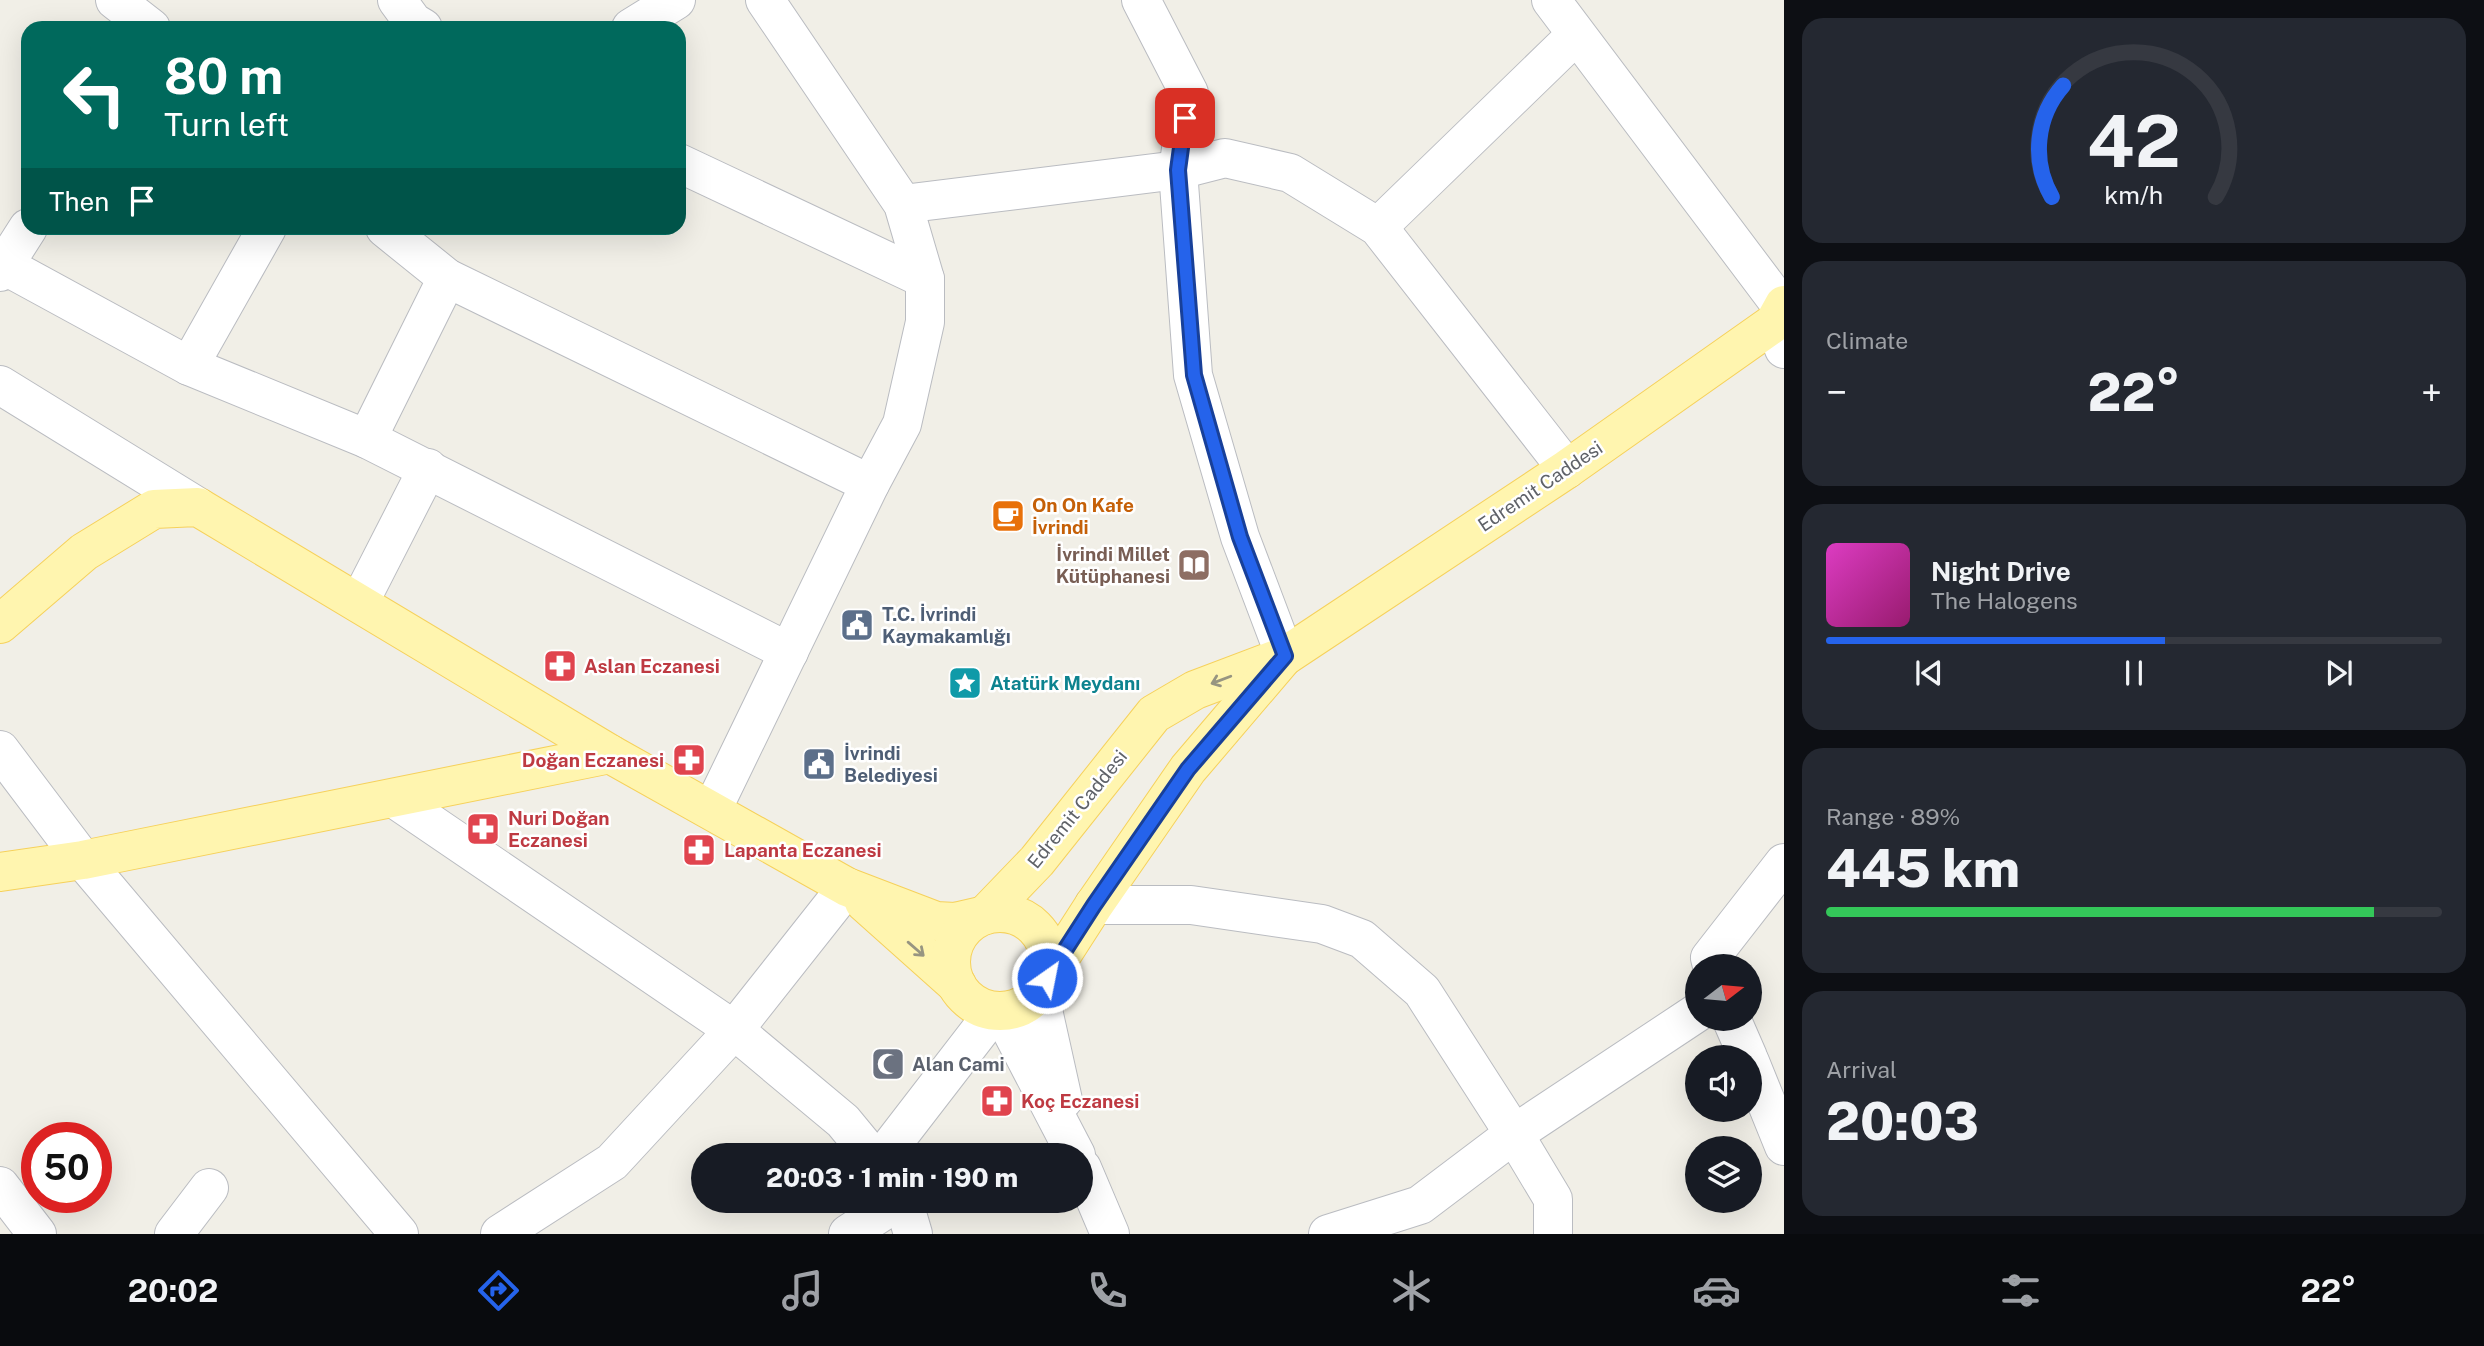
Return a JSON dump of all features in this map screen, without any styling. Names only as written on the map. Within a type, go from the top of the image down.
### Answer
[{"type":"main road","name":"Edremit Caddesi","points":[[957,985],[951,969],[957,938],[967,925],[983,916],[1037,861],[1154,714],[1195,690],[1285,656],[1567,469],[1781,321]]},
{"type":"main road","points":[[0,624],[84,552],[154,509],[198,507],[610,754],[847,887],[936,920],[955,922],[996,912],[1013,914],[1027,920],[1040,931],[1047,946],[1050,962],[1043,985]]},
{"type":"main road","name":"Edremit Caddesi","points":[[998,1011],[1015,1009],[1028,1002],[1043,985],[1094,905],[1188,769],[1285,656]]},
{"type":"main road","points":[[0,872],[83,860],[610,754]]},
{"type":"main road","points":[[847,887],[957,985],[967,998],[980,1007],[998,1011]]},
{"type":"street","points":[[115,0],[142,21]]},
{"type":"street","points":[[397,0],[412,21]]},
{"type":"street","points":[[642,21],[676,0]]},
{"type":"street","points":[[712,810],[870,484],[902,424],[926,322],[925,279],[903,204],[765,0]]},
{"type":"street","points":[[1141,0],[1189,93],[1178,170],[1194,375],[1240,537],[1285,656]]},
{"type":"street","points":[[1551,0],[1781,321]]},
{"type":"street","points":[[1378,227],[1576,35]]},
{"type":"street","points":[[903,204],[1178,170],[1225,158],[1290,173],[1378,227],[1567,469]]},
{"type":"street","points":[[686,166],[925,279]]},
{"type":"street","points":[[24,235],[1,267],[189,366],[367,439],[428,468],[789,652]]},
{"type":"street","points":[[189,366],[263,235]]},
{"type":"street","points":[[394,235],[447,278],[870,484]]},
{"type":"street","points":[[367,439],[447,278]]},
{"type":"street","points":[[0,385],[198,507]]},
{"type":"street","points":[[359,603],[428,468]]},
{"type":"street","points":[[0,750],[83,860],[399,1234]]},
{"type":"street","points":[[395,799],[734,1030],[843,1121],[861,1143]]},
{"type":"street","points":[[1713,954],[1784,863]]},
{"type":"street","points":[[500,1234],[612,1162],[734,1030],[847,887]]},
{"type":"street","points":[[1094,905],[1191,905],[1322,924],[1362,939],[1422,991],[1553,1199],[1553,1234]]},
{"type":"street","points":[[1043,985],[1074,1143]]},
{"type":"street","points":[[894,1143],[998,1011],[1069,1143]]},
{"type":"street","points":[[1328,1234],[1420,1205],[1514,1134],[1685,1021]]},
{"type":"street","points":[[1762,1092],[1784,1146]]},
{"type":"street","points":[[0,1186],[37,1234]]},
{"type":"street","points":[[174,1234],[209,1188]]},
{"type":"street","points":[[1093,1194],[1110,1234]]},
{"type":"street","points":[[848,1234],[881,1213]]},
{"type":"street","points":[[906,1213],[913,1234]]},
{"type":"place","name":"On On Kafe İvrindi","points":[[1008,516]]},
{"type":"place","name":"İvrindi Millet Kütüphanesi","points":[[1194,565]]},
{"type":"place","name":"T.C. İvrindi Kaymakamlığı","points":[[857,625]]},
{"type":"place","name":"Aslan Eczanesi","points":[[560,666]]},
{"type":"place","name":"Atatürk Meydanı","points":[[965,683]]},
{"type":"place","name":"Doğan Eczanesi","points":[[689,760]]},
{"type":"place","name":"İvrindi Belediyesi","points":[[819,764]]},
{"type":"place","name":"Nuri Doğan Eczanesi","points":[[483,829]]},
{"type":"place","name":"Lapanta Eczanesi","points":[[699,850]]},
{"type":"place","name":"Alan Cami","points":[[888,1064]]},
{"type":"place","name":"Koç Eczanesi","points":[[997,1101]]},
{"type":"route","points":[[1047,978],[1188,769],[1285,656],[1240,537],[1194,375],[1178,170],[1185,118]]}]
